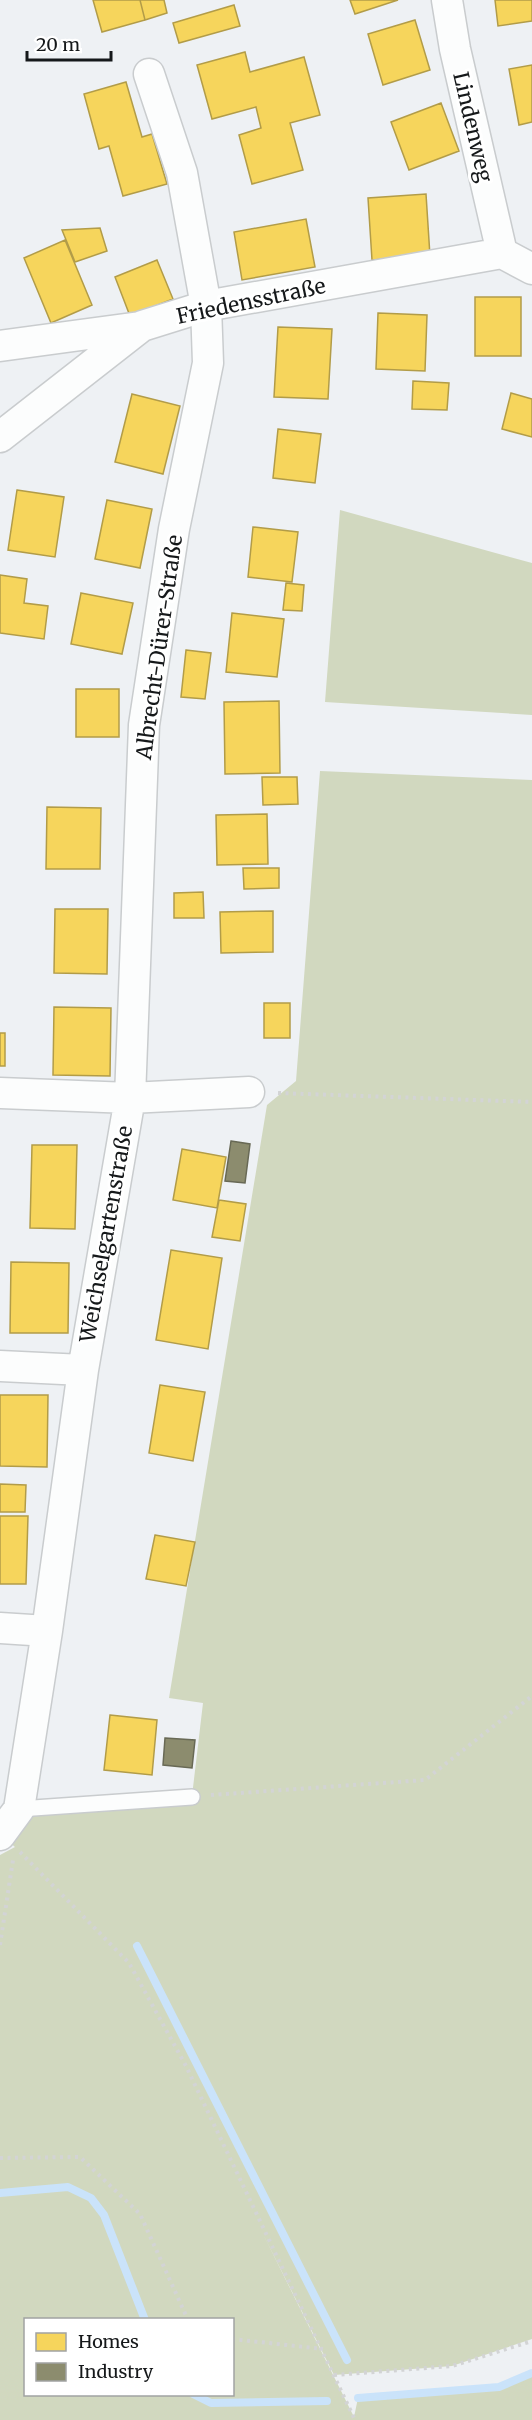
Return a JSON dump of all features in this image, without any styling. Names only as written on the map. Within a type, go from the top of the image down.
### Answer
[{"type":"street","name":"Lindenweg","points":[[447,0],[455,49],[502,254]]},
{"type":"street","name":"Albrecht-Dürer-Straße","points":[[129,1098],[144,725],[174,529],[208,363],[206,306],[182,173],[149,74]]},
{"type":"street","points":[[502,254],[532,269]]},
{"type":"street","name":"Friedensstraße","points":[[0,437],[142,326],[206,306],[502,254]]},
{"type":"street","points":[[0,346],[142,326]]},
{"type":"street","name":"Weichselgartenstraße","points":[[0,1093],[129,1098],[249,1092]]},
{"type":"street","name":"Weichselgartenstraße","points":[[0,1835],[19,1809],[48,1631],[83,1370],[129,1098]]},
{"type":"street","name":"Weichselgartenstraße","points":[[0,1366],[83,1370]]},
{"type":"street","points":[[0,1628],[48,1631]]},
{"type":"lane","points":[[19,1809],[192,1797]]},
{"type":"path","points":[[249,1092],[532,1102]]},
{"type":"path","points":[[192,1797],[425,1780],[532,1696]]},
{"type":"path","points":[[0,1946],[15,1847],[129,1963],[186,2066],[355,2419]]},
{"type":"path","points":[[0,2158],[80,2157],[140,2214],[188,2318]]},
{"type":"path","points":[[234,2339],[323,2349]]},
{"type":"path","points":[[334,2375],[452,2366],[532,2341]]},
{"type":"green space","points":[[340,510],[532,563],[532,715],[325,702]]},
{"type":"green space","points":[[320,771],[532,780],[532,2339],[452,2366],[334,2375],[264,2236],[354,2417],[358,2398],[499,2387],[532,2373],[532,2420],[0,2420],[0,1855],[15,1847],[1,1835],[19,1809],[192,1796],[203,1703],[169,1698],[267,1105],[296,1081]]},
{"type":"building: Homes","points":[[93,0],[140,0],[145,20],[102,32]]},
{"type":"building: Homes","points":[[140,0],[164,0],[167,13],[145,20]]},
{"type":"building: Homes","points":[[350,0],[398,0],[355,14]]},
{"type":"building: Homes","points":[[495,0],[532,0],[532,21],[498,26]]},
{"type":"building: Homes","points":[[234,5],[240,26],[179,43],[173,23]]},
{"type":"building: Homes","points":[[415,20],[430,70],[383,85],[368,34]]},
{"type":"building: Homes","points":[[245,52],[250,72],[304,57],[320,115],[290,123],[303,170],[252,184],[239,135],[261,128],[256,107],[212,119],[197,65]]},
{"type":"building: Homes","points":[[532,65],[532,122],[519,125],[509,69]]},
{"type":"building: Homes","points":[[126,82],[142,137],[152,134],[167,184],[123,196],[109,146],[99,149],[84,94]]},
{"type":"building: Homes","points":[[441,103],[459,151],[409,170],[391,122]]},
{"type":"building: Homes","points":[[426,194],[430,256],[372,260],[368,198]]},
{"type":"building: Homes","points":[[306,219],[315,267],[242,280],[234,232]]},
{"type":"building: Homes","points":[[100,228],[107,251],[75,262],[62,230]]},
{"type":"building: Homes","points":[[65,240],[92,305],[51,323],[24,258]]},
{"type":"building: Homes","points":[[157,260],[173,299],[130,316],[115,277]]},
{"type":"building: Homes","points":[[475,297],[521,297],[521,356],[475,356]]},
{"type":"building: Homes","points":[[378,313],[427,315],[425,371],[376,369]]},
{"type":"building: Homes","points":[[278,327],[332,329],[328,399],[274,397]]},
{"type":"building: Homes","points":[[413,381],[449,383],[447,410],[412,409]]},
{"type":"building: Homes","points":[[511,393],[532,399],[532,437],[502,429]]},
{"type":"building: Homes","points":[[132,394],[180,406],[163,474],[115,462]]},
{"type":"building: Homes","points":[[278,429],[321,434],[315,483],[273,478]]},
{"type":"building: Homes","points":[[17,490],[64,497],[55,557],[8,550]]},
{"type":"building: Homes","points":[[107,500],[152,509],[140,568],[95,559]]},
{"type":"building: Homes","points":[[253,527],[298,532],[292,582],[248,577]]},
{"type":"building: Homes","points":[[0,575],[27,579],[24,603],[48,606],[44,639],[0,633]]},
{"type":"building: Homes","points":[[286,583],[304,585],[302,611],[283,610]]},
{"type":"building: Homes","points":[[81,593],[133,603],[122,654],[71,644]]},
{"type":"building: Homes","points":[[232,613],[284,619],[277,677],[226,672]]},
{"type":"building: Homes","points":[[186,650],[211,653],[205,699],[181,697]]},
{"type":"building: Homes","points":[[76,689],[119,689],[119,737],[76,737]]},
{"type":"building: Homes","points":[[279,701],[280,773],[225,774],[224,702]]},
{"type":"building: Homes","points":[[262,777],[297,777],[298,804],[263,805]]},
{"type":"building: Homes","points":[[47,807],[101,808],[100,869],[46,869]]},
{"type":"building: Homes","points":[[267,814],[268,864],[217,865],[216,815]]},
{"type":"building: Homes","points":[[243,868],[279,868],[279,888],[244,889]]},
{"type":"building: Homes","points":[[203,892],[204,918],[174,918],[174,893]]},
{"type":"building: Homes","points":[[55,909],[108,909],[107,974],[54,973]]},
{"type":"building: Homes","points":[[273,911],[273,952],[221,953],[220,912]]},
{"type":"building: Homes","points":[[264,1003],[290,1003],[290,1038],[264,1038]]},
{"type":"building: Homes","points":[[54,1007],[111,1008],[110,1076],[53,1075]]},
{"type":"building: Homes","points":[[0,1033],[5,1033],[5,1066],[0,1066]]},
{"type":"building: Homes","points":[[32,1145],[77,1145],[75,1229],[30,1228]]},
{"type":"building: Homes","points":[[182,1149],[226,1157],[217,1208],[173,1200]]},
{"type":"building: Homes","points":[[219,1200],[246,1204],[240,1241],[212,1237]]},
{"type":"building: Homes","points":[[171,1250],[222,1258],[208,1349],[156,1340]]},
{"type":"building: Homes","points":[[11,1262],[69,1263],[68,1333],[10,1333]]},
{"type":"building: Homes","points":[[160,1385],[205,1392],[193,1461],[149,1453]]},
{"type":"building: Homes","points":[[0,1395],[48,1395],[47,1467],[0,1466]]},
{"type":"building: Homes","points":[[0,1484],[26,1485],[25,1512],[0,1512]]},
{"type":"building: Homes","points":[[0,1516],[28,1516],[26,1584],[0,1584]]},
{"type":"building: Homes","points":[[155,1535],[195,1542],[186,1586],[146,1579]]},
{"type":"building: Homes","points":[[110,1715],[157,1720],[152,1775],[104,1770]]},
{"type":"building: Industry","points":[[231,1141],[250,1144],[245,1183],[225,1181]]},
{"type":"building: Industry","points":[[165,1738],[195,1740],[192,1768],[163,1765]]},
{"type":"waterway","points":[[137,1946],[347,2360]]},
{"type":"waterway","points":[[0,2193],[68,2187],[91,2198],[104,2215],[144,2318]]},
{"type":"waterway","points":[[358,2398],[499,2387],[532,2373]]},
{"type":"waterway","points":[[197,2396],[211,2403],[327,2401]]}]
